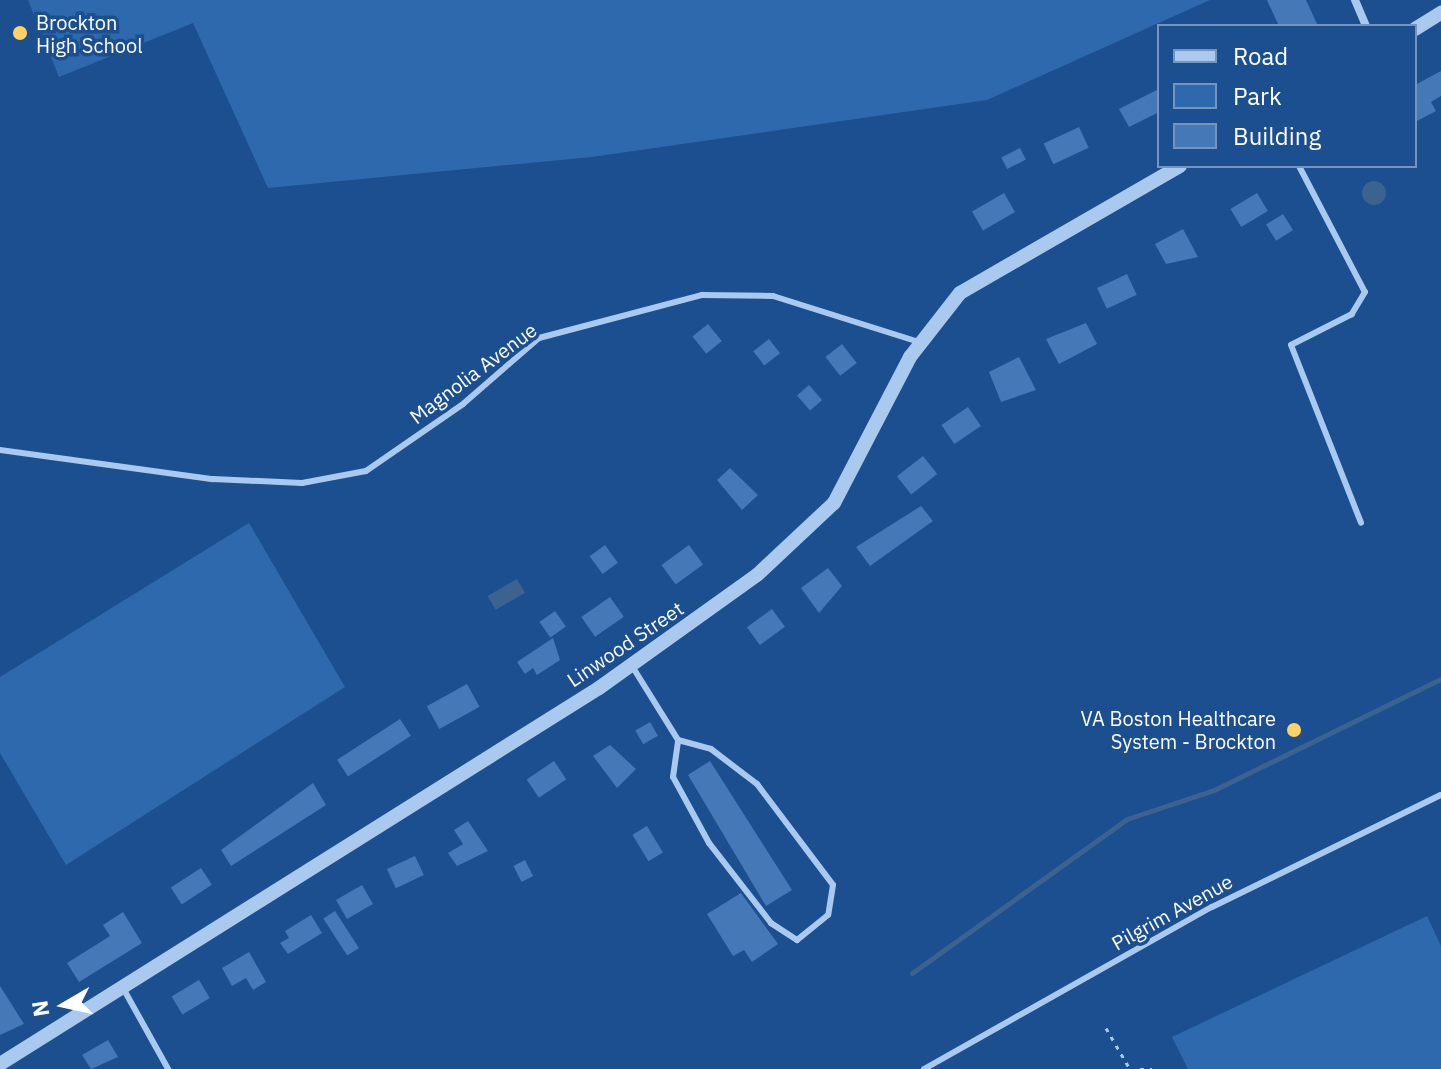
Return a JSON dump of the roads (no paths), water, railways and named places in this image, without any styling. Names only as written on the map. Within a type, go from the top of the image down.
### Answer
[{"type":"street","points":[[1355,0],[1365,24]]},
{"type":"street","points":[[1417,28],[1441,13]]},
{"type":"street","name":"Linwood Street","points":[[0,1064],[632,666],[823,519],[919,342],[973,283],[1176,168]]},
{"type":"lane","points":[[1300,168],[1365,292],[1352,314],[1291,345],[1361,523]]},
{"type":"lane","name":"Magnolia Avenue","points":[[0,450],[213,479],[302,483],[366,471],[463,404],[539,338],[702,295],[773,296],[919,342]]},
{"type":"lane","points":[[632,666],[678,740],[673,777],[709,843],[771,923],[797,940],[828,915],[833,885],[757,784],[711,749],[678,740]]},
{"type":"lane","name":"Pilgrim Avenue","points":[[924,1069],[1212,907],[1441,795]]},
{"type":"lane","points":[[123,988],[168,1069]]},
{"type":"waterway","points":[[912,973],[1127,819],[1214,790],[1441,679]]},
{"type":"place","name":"Brockton High School","points":[[20,33]]},
{"type":"place","name":"VA Boston Healthcare System - Brockton","points":[[1294,730]]}]
